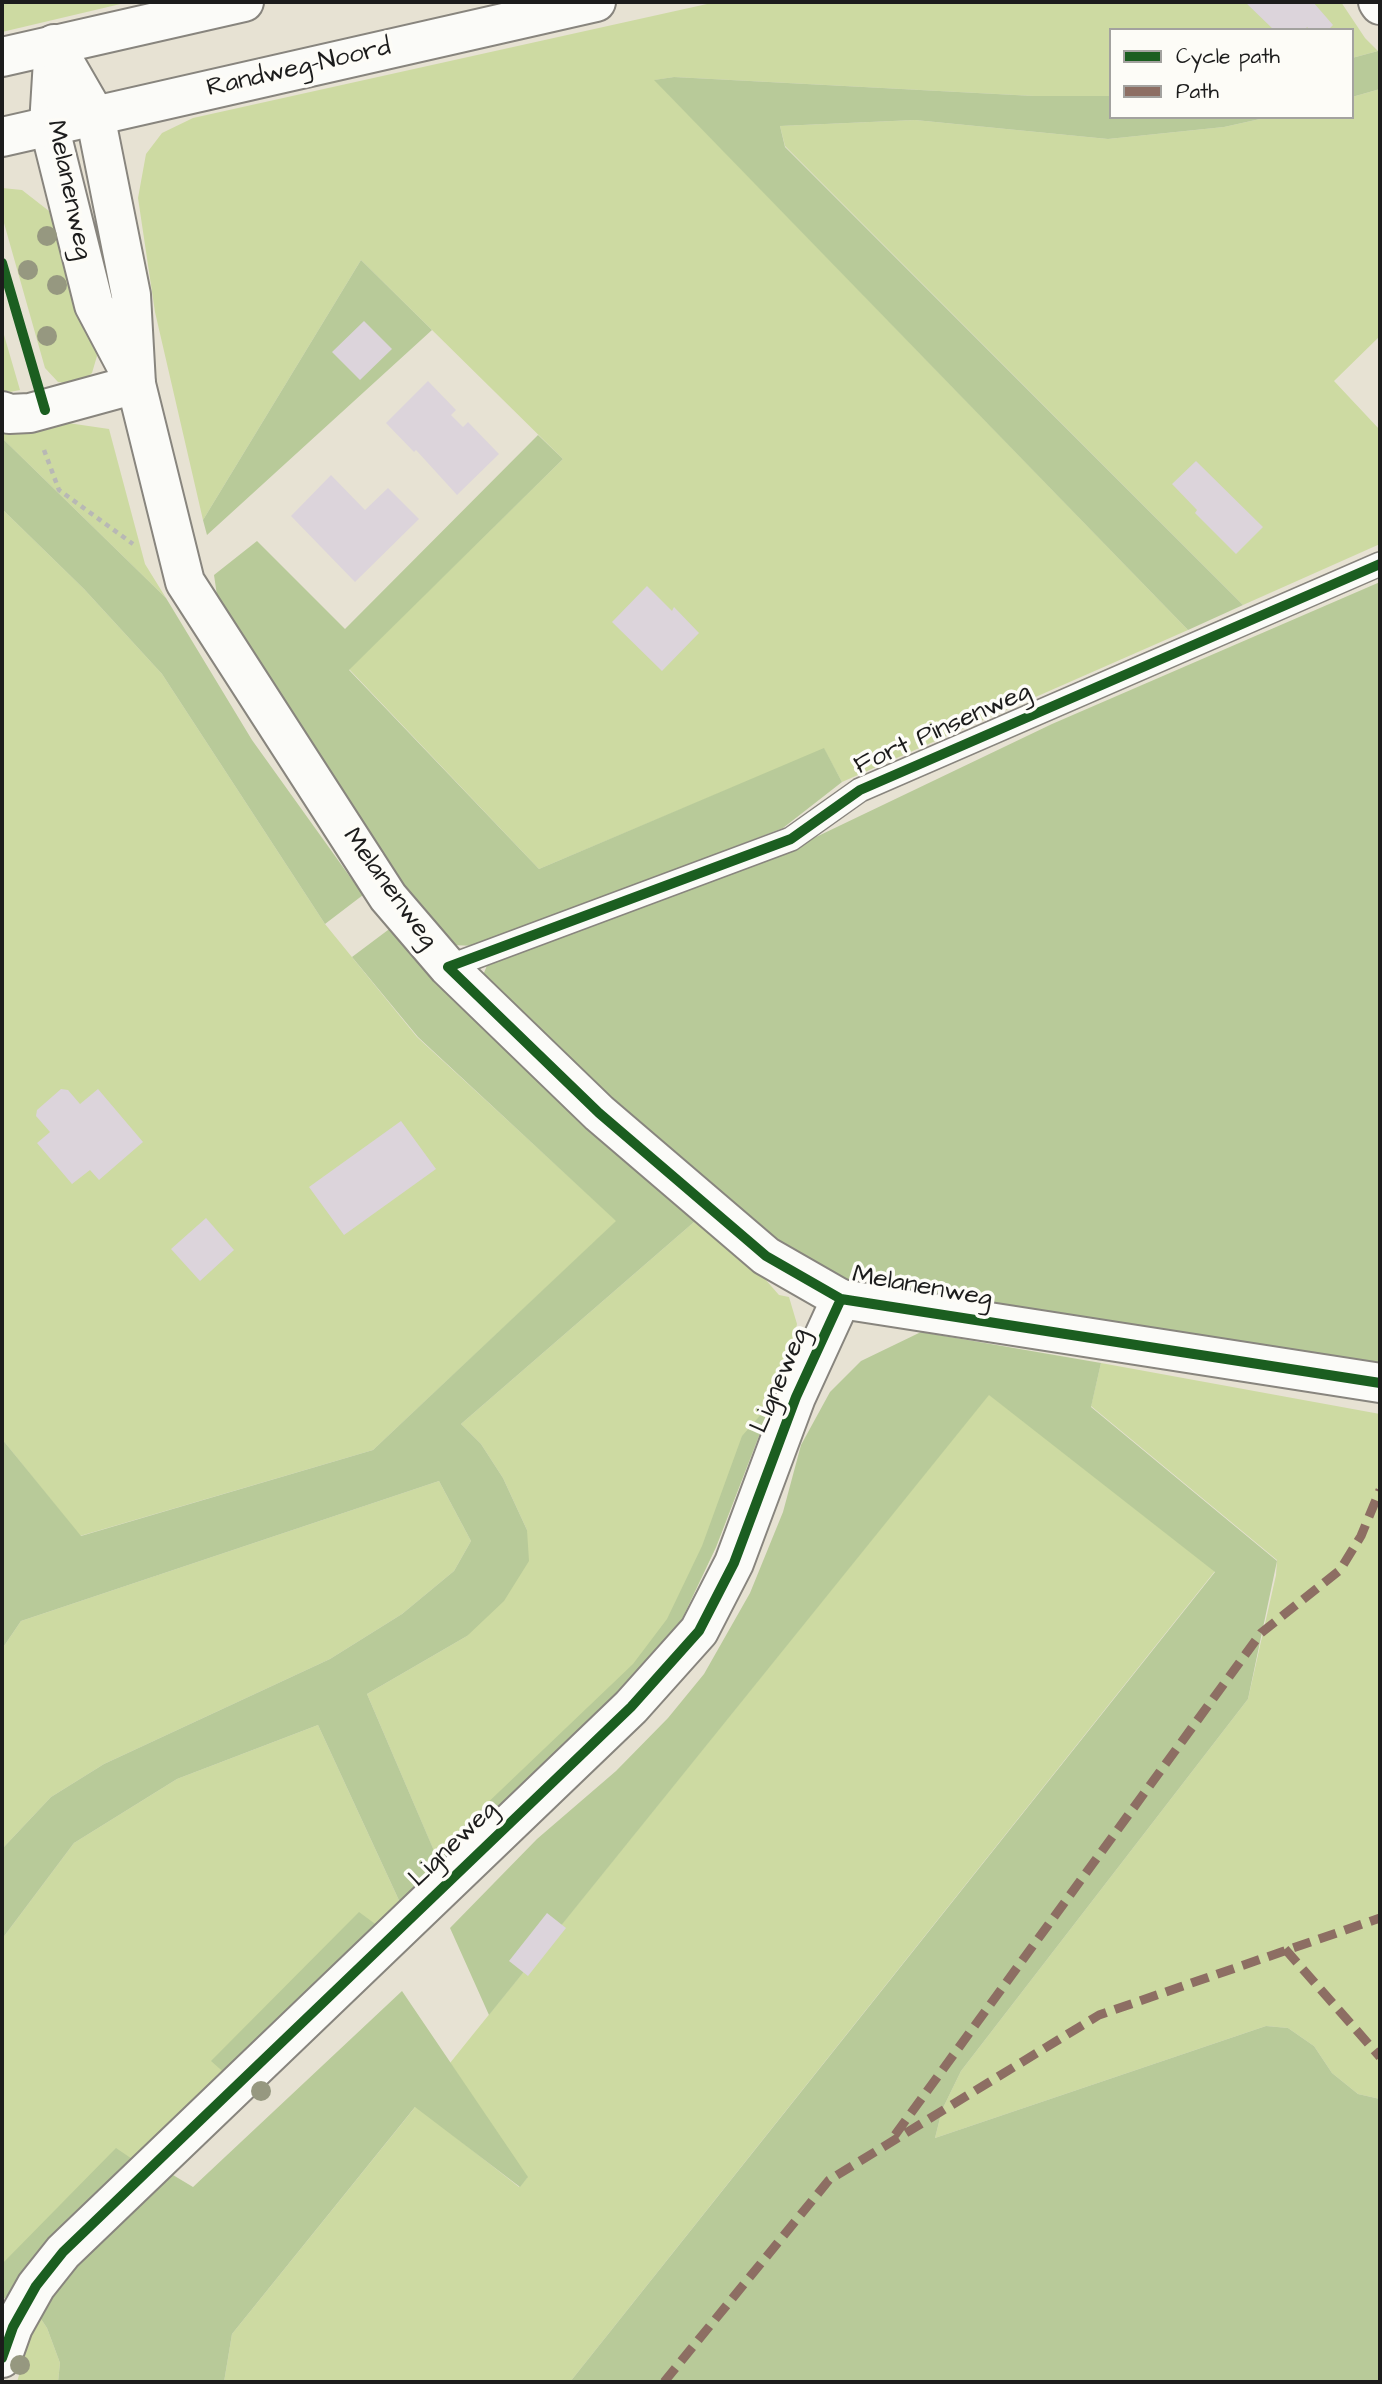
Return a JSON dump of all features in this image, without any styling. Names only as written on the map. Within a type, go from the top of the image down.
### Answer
[{"type":"street","points":[[2,57],[244,2]]},
{"type":"street","name":"Randweg-Noord","points":[[2,137],[596,2]]},
{"type":"street","name":"Melanenweg","points":[[54,44],[95,115],[131,295],[136,384],[185,582],[388,897],[448,967],[599,1113],[766,1256],[841,1299],[1380,1383]]},
{"type":"street","name":"Melanenweg","points":[[54,44],[49,125],[94,304],[136,384]]},
{"type":"street","points":[[25,411],[136,384]]},
{"type":"street","name":"Ligneweg","points":[[2,2358],[13,2327],[36,2287],[63,2252],[631,1707],[699,1631],[734,1563],[796,1397],[841,1299]]},
{"type":"lane","name":"Fort Pinsenweg","points":[[448,967],[791,839],[860,790],[1380,564]]},
{"type":"path","points":[[25,411],[59,490],[135,544]]},
{"type":"green space","points":[[2,2],[129,2],[2,32]]},
{"type":"green space","points":[[716,2],[1341,2],[1365,38],[1378,51],[1354,57],[1354,28],[1109,28],[1109,96],[1034,96],[674,77],[655,80],[1188,630],[842,782],[824,749],[539,869],[349,669],[563,459],[361,260],[203,520],[155,312],[138,198],[146,154],[162,133],[193,118]]},
{"type":"green space","points":[[1378,51],[1380,89],[1354,96],[1354,57]]},
{"type":"green space","points":[[674,77],[1034,96],[1109,96],[1109,119],[1260,119],[1224,127],[1108,139],[915,120],[780,126],[785,147],[1243,605],[1188,630],[654,80]]},
{"type":"green space","points":[[1380,89],[1380,336],[1334,381],[1380,430],[1380,544],[1243,605],[785,146],[780,126],[915,120],[1108,139],[1224,127],[1260,119],[1354,119],[1354,96]]},
{"type":"green space","points":[[2,188],[22,190],[49,211],[66,242],[97,356],[92,373],[77,385],[58,382],[45,368],[2,216]]},
{"type":"green space","points":[[361,260],[432,330],[207,535],[203,520]]},
{"type":"green space","points":[[2,328],[20,390],[2,390]]},
{"type":"green space","points":[[68,423],[109,429],[145,564],[166,598],[2,438],[2,428]]},
{"type":"green space","points":[[538,435],[563,459],[349,670],[539,869],[824,748],[842,782],[783,828],[478,946],[450,945],[391,870],[218,602],[214,575],[257,541],[345,629]]},
{"type":"green space","points":[[2,438],[166,598],[252,740],[363,895],[325,924],[162,674],[84,589],[2,509]]},
{"type":"green space","points":[[2,509],[84,589],[162,674],[325,924],[417,1037],[617,1221],[373,1450],[80,1536],[2,1439]]},
{"type":"green space","points":[[1380,582],[1380,1379],[822,1275],[611,1106],[481,980],[488,963],[793,848],[1052,724]]},
{"type":"green space","points":[[392,927],[701,1216],[461,1424],[481,1444],[503,1478],[527,1530],[529,1561],[504,1601],[467,1636],[367,1694],[435,1853],[633,1664],[667,1619],[702,1546],[742,1436],[772,1402],[716,1547],[680,1623],[647,1669],[403,1909],[318,1725],[177,1779],[74,1843],[2,1939],[2,1849],[51,1797],[104,1764],[330,1659],[402,1614],[454,1571],[471,1541],[439,1481],[21,1621],[2,1649],[2,1439],[81,1536],[373,1450],[616,1221],[418,1037],[352,957]]},
{"type":"green space","points":[[701,1216],[737,1247],[779,1295],[789,1297],[797,1324],[791,1352],[716,1547],[680,1623],[443,1872],[367,1694],[467,1636],[527,1530],[503,1478],[481,1444],[461,1424]]},
{"type":"green space","points":[[921,1332],[1101,1363],[1091,1407],[1277,1561],[1248,1699],[961,2071],[942,2110],[935,2138],[1266,2026],[1288,2028],[1314,2046],[1332,2073],[1358,2094],[1380,2099],[1380,2382],[570,2382],[1215,1572],[989,1395],[489,2015],[450,1928],[537,1839],[616,1771],[668,1718],[704,1674],[750,1593],[783,1512],[801,1445],[830,1392],[861,1361]]},
{"type":"green space","points":[[1101,1363],[1380,1414],[1380,2099],[1358,2094],[1332,2073],[1314,2046],[1288,2028],[1266,2026],[935,2138],[942,2110],[961,2071],[1248,1699],[1276,1575],[1277,1560],[1091,1406]]},
{"type":"green space","points":[[989,1394],[1215,1571],[570,2382],[224,2382],[232,2334],[416,2106],[519,2187],[527,2178],[450,2063]]},
{"type":"green space","points":[[439,1481],[471,1541],[454,1571],[402,1614],[330,1659],[104,1764],[51,1797],[2,1849],[2,1649],[21,1621]]},
{"type":"green space","points":[[318,1725],[403,1909],[53,2244],[2,2301],[2,1939],[74,1843],[177,1779]]},
{"type":"green space","points":[[359,1912],[382,1929],[228,2076],[211,2061]]},
{"type":"green space","points":[[402,1991],[528,2177],[520,2187],[415,2107],[232,2334],[224,2382],[58,2382],[60,2363],[47,2328],[37,2313],[68,2268],[163,2169],[193,2187]]},
{"type":"green space","points":[[116,2148],[138,2163],[53,2244],[2,2301],[2,2264]]},
{"type":"green space","points":[[37,2313],[47,2328],[60,2363],[58,2382],[17,2382]]},
{"type":"building","points":[[1245,2],[1313,2],[1333,25],[1330,28],[1272,28]]},
{"type":"building","points":[[364,321],[392,349],[360,380],[332,352]]},
{"type":"building","points":[[428,381],[456,410],[451,415],[463,427],[468,422],[499,454],[457,495],[416,450],[414,452],[386,423]]},
{"type":"building","points":[[1196,461],[1263,527],[1236,554],[1195,513],[1197,510],[1172,484]]},
{"type":"building","points":[[331,475],[365,510],[388,488],[419,519],[355,582],[291,516]]},
{"type":"building","points":[[647,586],[672,611],[674,607],[699,633],[662,671],[612,622]]},
{"type":"building","points":[[61,1089],[68,1090],[80,1104],[98,1089],[143,1142],[99,1180],[90,1170],[72,1184],[37,1143],[50,1132],[36,1116],[37,1110]]},
{"type":"building","points":[[401,1121],[436,1169],[344,1235],[309,1187]]},
{"type":"building","points":[[206,1218],[234,1250],[200,1281],[171,1249]]},
{"type":"building","points":[[547,1913],[566,1928],[528,1976],[509,1961]]},
{"type":"marked path","points":[[895,2135],[1261,1633],[1340,1570],[1361,1536],[1380,1490]]},
{"type":"marked path","points":[[664,2382],[829,2180],[1099,2015],[1380,1918]]},
{"type":"marked path","points":[[1285,1949],[1380,2057]]},
{"type":"cycle path","points":[[2,263],[45,410]]},
{"type":"cycle path","points":[[1380,564],[860,790],[791,839],[448,967],[599,1113],[766,1256],[841,1299],[1380,1383]]},
{"type":"cycle path","points":[[2,2358],[13,2327],[36,2286],[63,2252],[631,1707],[699,1631],[734,1563],[796,1397],[841,1299]]}]
